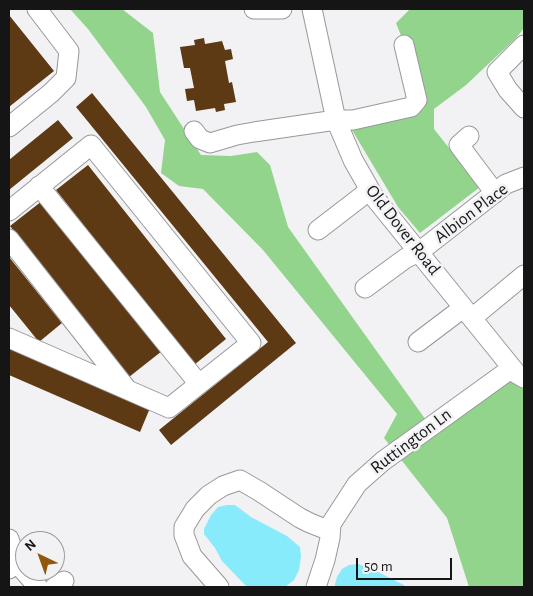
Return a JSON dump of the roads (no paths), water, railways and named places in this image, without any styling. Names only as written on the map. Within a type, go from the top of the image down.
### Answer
[{"type":"street","points":[[9,126],[51,93],[66,78],[69,50],[38,9]]},
{"type":"street","points":[[254,9],[282,9]]},
{"type":"street","name":"Old Dover Road","points":[[312,9],[336,120],[353,160],[374,197],[517,373]]},
{"type":"street","points":[[194,131],[200,139],[210,143],[237,135],[336,120],[353,120],[411,107],[417,100],[404,45]]},
{"type":"street","points":[[524,45],[497,72],[508,90],[524,108]]},
{"type":"street","points":[[469,136],[460,145],[495,193]]},
{"type":"street","points":[[9,211],[91,145],[251,343],[169,408],[9,338]]},
{"type":"street","name":"Albion Place","points":[[365,288],[406,258],[419,252],[506,184],[524,177]]},
{"type":"street","points":[[39,186],[199,384]]},
{"type":"street","points":[[318,230],[370,190]]},
{"type":"street","points":[[9,239],[127,390]]},
{"type":"street","points":[[418,342],[468,313],[524,275]]},
{"type":"street","name":"Ruttington Ln","points":[[316,587],[325,560],[331,524],[357,484],[376,466],[517,373]]},
{"type":"street","points":[[219,587],[192,556],[184,534],[184,527],[195,508],[209,495],[223,486],[240,480],[300,518],[330,531]]},
{"type":"street","points":[[9,539],[13,566],[38,587]]},
{"type":"water","points":[[235,505],[251,517],[287,536],[300,547],[299,570],[294,580],[285,587],[247,587],[222,561],[204,534],[204,529],[211,515],[218,507]]},
{"type":"water","points":[[358,564],[370,568],[406,587],[335,587],[337,577],[342,569],[349,565]]}]
